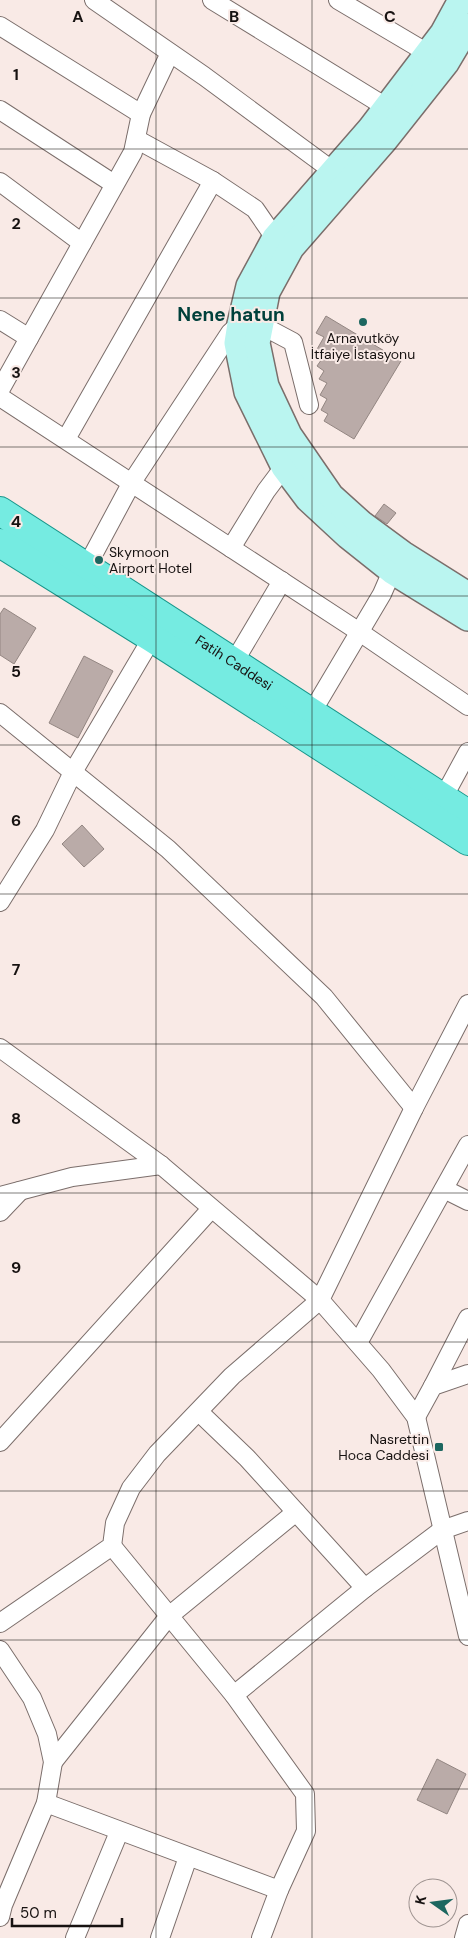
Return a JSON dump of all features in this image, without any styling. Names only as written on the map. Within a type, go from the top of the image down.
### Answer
[{"type":"main road","name":"Fatih Caddesi","points":[[0,511],[468,814]]},
{"type":"main road","name":"Fatih Caddesi","points":[[0,543],[152,638],[468,841]]},
{"type":"street","points":[[94,0],[212,82],[333,171]]},
{"type":"street","points":[[212,0],[386,107]]},
{"type":"street","points":[[338,0],[437,59]]},
{"type":"street","points":[[461,2],[443,33],[437,59],[385,140],[291,248],[250,325],[238,343],[247,392],[284,467],[308,499],[348,536],[402,554],[468,595]]},
{"type":"street","points":[[0,26],[141,114]]},
{"type":"street","points":[[468,26],[437,59],[386,107],[370,129],[275,238],[249,286],[250,325],[257,343],[266,386],[289,436],[331,496],[375,546],[392,570],[468,618]]},
{"type":"street","points":[[0,390],[133,152],[141,114],[170,54]]},
{"type":"street","points":[[0,110],[114,184]]},
{"type":"street","points":[[136,139],[213,181],[255,208],[275,238]]},
{"type":"street","points":[[66,439],[213,181]]},
{"type":"street","points":[[0,182],[82,244]]},
{"type":"street","points":[[0,320],[28,338]]},
{"type":"street","points":[[87,566],[132,482],[230,333],[250,325],[293,342],[309,405]]},
{"type":"street","points":[[0,397],[361,633],[468,706]]},
{"type":"street","points":[[231,548],[266,491],[284,467]]},
{"type":"street","points":[[312,712],[361,633],[382,594],[392,570]]},
{"type":"street","points":[[234,662],[282,581]]},
{"type":"street","points":[[1,898],[45,830],[73,772],[152,638]]},
{"type":"street","points":[[0,713],[168,849],[324,997],[414,1108]]},
{"type":"street","points":[[443,798],[468,752]]},
{"type":"street","points":[[261,1938],[279,1890],[306,1831],[305,1794],[234,1695],[112,1546],[115,1523],[131,1488],[157,1454],[232,1376],[320,1300],[414,1108],[468,1004]]},
{"type":"street","points":[[0,1048],[161,1165],[320,1300],[358,1344],[416,1417],[468,1636]]},
{"type":"street","points":[[358,1344],[468,1145]]},
{"type":"street","points":[[0,1196],[72,1177],[161,1165]]},
{"type":"street","points":[[444,1188],[468,1201]]},
{"type":"street","points":[[0,1212],[20,1191]]},
{"type":"street","points":[[0,1442],[211,1208]]},
{"type":"street","points":[[416,1417],[434,1386],[468,1318]]},
{"type":"street","points":[[434,1386],[468,1374]]},
{"type":"street","points":[[199,1412],[247,1458],[365,1588]]},
{"type":"street","points":[[53,1762],[169,1616],[296,1512]]},
{"type":"street","points":[[234,1695],[365,1588],[442,1530],[468,1521]]},
{"type":"street","points":[[0,1623],[112,1546]]},
{"type":"street","points":[[0,1650],[32,1698],[47,1734],[53,1762],[46,1804],[1,1908]]},
{"type":"street","points":[[46,1804],[279,1890]]},
{"type":"street","points":[[75,1938],[119,1832]]},
{"type":"street","points":[[160,1938],[188,1857]]},
{"type":"street","points":[[464,1938],[468,1924]]},
{"type":"building","points":[[326,316],[401,361],[354,439],[324,421],[328,414],[321,410],[327,399],[320,395],[327,383],[319,379],[324,371],[317,366],[324,356],[316,351],[324,337],[316,333]]},
{"type":"building","points":[[384,504],[396,513],[387,524],[375,516]]},
{"type":"building","points":[[4,608],[36,628],[14,664],[0,655],[0,614]]},
{"type":"building","points":[[84,656],[113,671],[78,738],[49,723]]},
{"type":"building","points":[[82,825],[104,849],[84,867],[62,844]]},
{"type":"building","points":[[437,1759],[466,1774],[447,1814],[417,1800]]},
{"type":"place","name":"Arnavutköy İtfaiye İstasyonu","points":[[363,322]]},
{"type":"place","name":"Skymoon Airport Hotel","points":[[99,560]]},
{"type":"place","name":"Nasrettin Hoca Caddesi","points":[[439,1447]]},
{"type":"district","name":"Nene hatun","points":[[231,314]]}]
